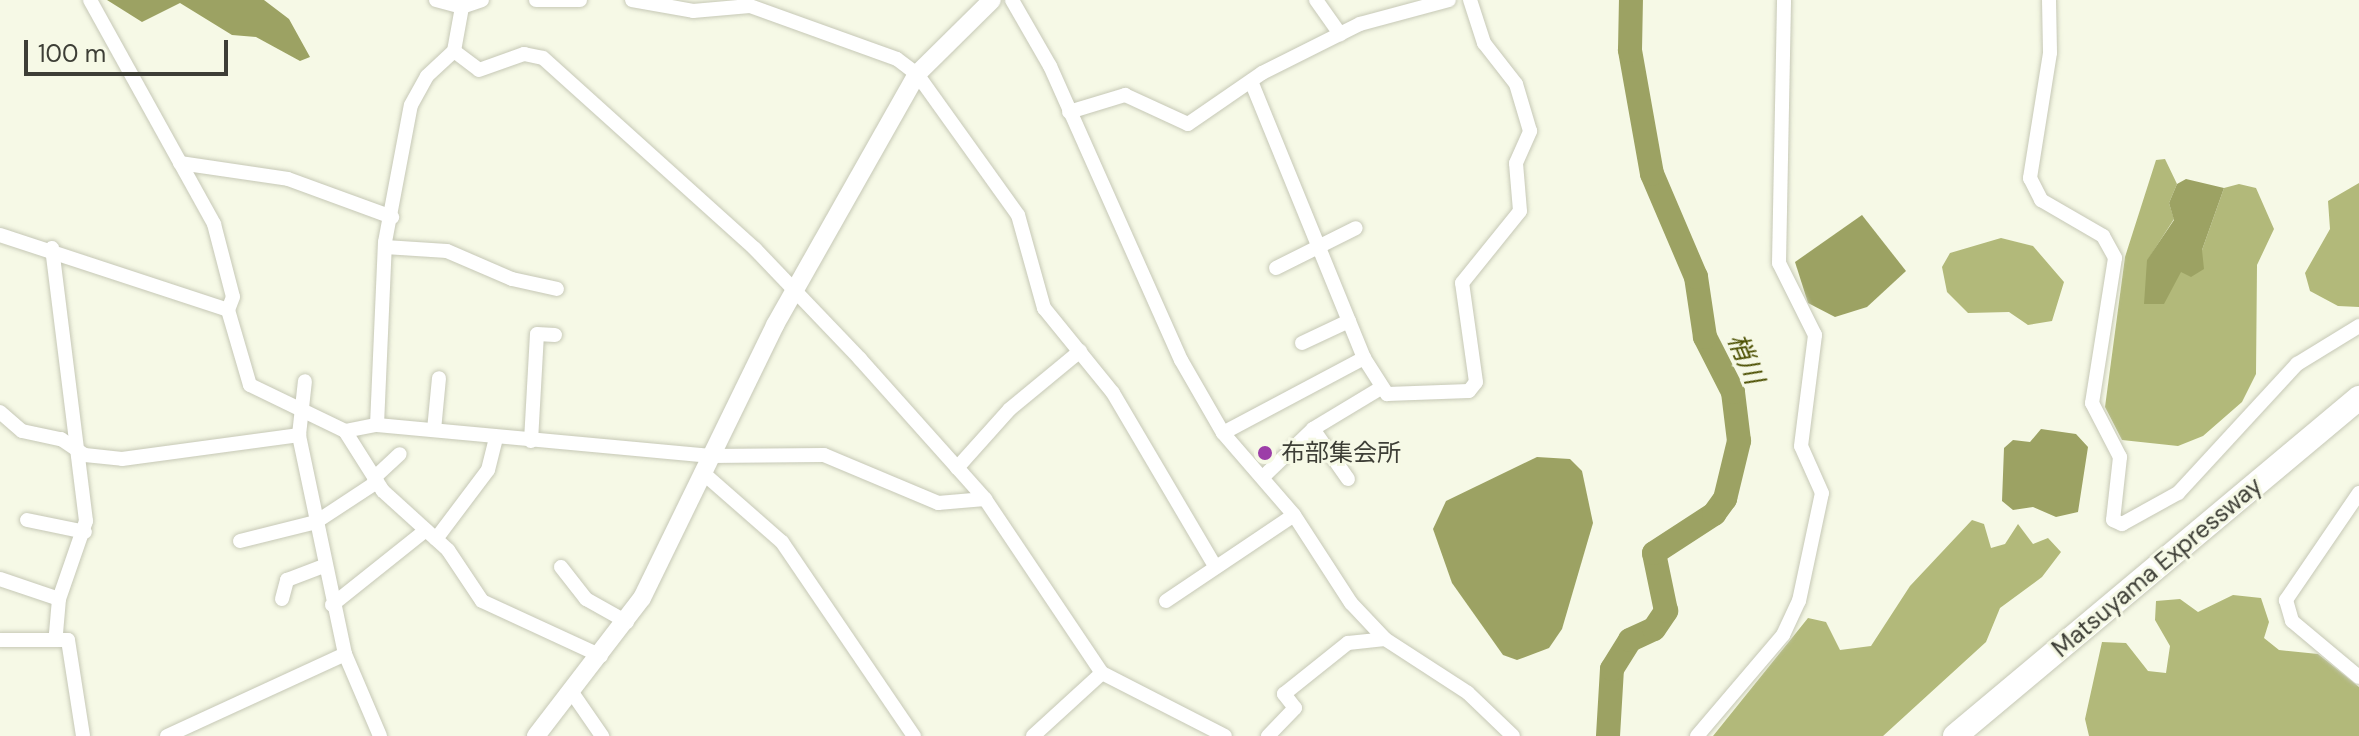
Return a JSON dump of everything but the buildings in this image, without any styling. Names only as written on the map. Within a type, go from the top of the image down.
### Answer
[{"type":"highway","name":"Matsuyama Expressway","points":[[1955,736],[2359,398]]},
{"type":"street","points":[[90,0],[180,163],[224,254],[233,297],[228,310],[250,385],[345,431],[375,480],[431,534],[492,609],[561,632],[601,656]]},
{"type":"street","points":[[436,0],[462,7],[482,0]]},
{"type":"street","points":[[536,0],[580,0]]},
{"type":"street","points":[[632,0],[693,11],[750,6],[897,59],[917,74],[1018,215],[1044,308],[1113,393],[1213,563]]},
{"type":"street","points":[[536,736],[627,622],[795,288],[917,74],[992,0]]},
{"type":"street","points":[[1012,0],[1069,112],[1147,289],[1223,433],[1294,515],[1351,603],[1385,639],[1468,693],[1513,736]]},
{"type":"street","points":[[1316,0],[1340,34]]},
{"type":"street","points":[[1069,112],[1125,95],[1188,124],[1251,81],[1340,34],[1406,5],[1449,0]]},
{"type":"street","points":[[1251,81],[1364,358],[1381,388],[1393,395],[1474,387],[1462,283],[1522,205],[1516,163],[1529,138],[1527,112],[1484,43],[1470,0]]},
{"type":"street","points":[[1697,736],[1783,635],[1799,601],[1821,502],[1821,483],[1801,446],[1815,335],[1779,263],[1784,0]]},
{"type":"street","points":[[2049,0],[2050,53],[2030,178],[2041,200],[2103,236],[2115,258],[2092,403],[2120,457],[2113,520],[2122,524],[2178,493],[2297,364],[2359,326]]},
{"type":"street","points":[[377,425],[385,247],[411,105],[454,51],[462,7]]},
{"type":"street","points":[[454,51],[479,70],[524,54],[543,58],[795,288],[985,499],[1102,673],[1225,736]]},
{"type":"street","points":[[180,163],[288,179],[392,217]]},
{"type":"street","points":[[1276,268],[1356,228]]},
{"type":"street","points":[[0,235],[52,248],[228,310]]},
{"type":"street","points":[[385,247],[447,251],[512,279],[557,289]]},
{"type":"street","points":[[52,248],[85,532],[59,599],[56,637]]},
{"type":"street","points":[[1302,343],[1349,321]]},
{"type":"street","points":[[531,441],[537,334],[555,335]]},
{"type":"street","points":[[957,468],[1000,418],[1080,351]]},
{"type":"street","points":[[1223,433],[1364,358]]},
{"type":"street","points":[[434,430],[439,378]]},
{"type":"street","points":[[305,381],[299,435],[332,605],[345,654],[380,736]]},
{"type":"street","points":[[1263,477],[1313,429],[1381,388]]},
{"type":"street","points":[[0,412],[22,431],[110,458],[170,458],[299,435]]},
{"type":"street","points":[[345,431],[377,425],[434,430],[705,464],[824,455],[938,503],[985,499]]},
{"type":"street","points":[[1313,429],[1348,479]]},
{"type":"street","points":[[332,605],[431,534],[481,480],[496,439]]},
{"type":"street","points":[[240,541],[316,522],[375,480],[400,454]]},
{"type":"street","points":[[705,464],[782,542],[914,736]]},
{"type":"street","points":[[2359,493],[2286,600],[2292,621],[2359,677]]},
{"type":"street","points":[[1166,601],[1213,563],[1294,515]]},
{"type":"street","points":[[27,520],[85,532]]},
{"type":"street","points":[[282,599],[287,580],[324,566]]},
{"type":"street","points":[[561,567],[586,599],[627,622]]},
{"type":"street","points":[[0,579],[59,599]]},
{"type":"street","points":[[0,640],[56,637],[73,647],[83,736]]},
{"type":"street","points":[[1268,736],[1295,708],[1284,694],[1348,643],[1385,639]]},
{"type":"street","points":[[167,736],[345,654]]},
{"type":"street","points":[[1033,736],[1102,673]]},
{"type":"street","points":[[571,691],[602,736]]},
{"type":"shaded area","points":[[107,0],[264,0],[289,19],[310,57],[300,61],[256,37],[232,35],[180,3],[142,22]]},
{"type":"shaded area","points":[[2165,159],[2177,184],[2169,203],[2174,219],[2147,261],[2181,271],[2202,250],[2224,188],[2239,184],[2256,188],[2274,229],[2257,265],[2256,374],[2242,402],[2203,436],[2178,446],[2122,440],[2105,407],[2125,257],[2156,160]]},
{"type":"shaded area","points":[[2186,179],[2224,188],[2202,250],[2204,269],[2191,277],[2181,272],[2164,304],[2144,304],[2147,260],[2174,220],[2169,203],[2177,184]]},
{"type":"shaded area","points":[[2359,183],[2359,307],[2338,306],[2310,291],[2305,273],[2330,229],[2328,201]]},
{"type":"shaded area","points":[[1862,215],[1906,271],[1867,307],[1835,317],[1808,303],[1795,262]]},
{"type":"shaded area","points":[[2001,238],[2033,246],[2064,282],[2052,321],[2028,325],[2009,312],[1968,313],[1947,292],[1942,267],[1950,253]]},
{"type":"shaded area","points":[[2041,429],[2076,434],[2088,447],[2078,512],[2056,517],[2033,507],[2013,510],[2002,501],[2004,448],[2013,440],[2030,442]]},
{"type":"shaded area","points":[[1537,457],[1570,459],[1582,471],[1593,523],[1562,629],[1549,648],[1517,660],[1503,655],[1452,583],[1433,529],[1446,501]]},
{"type":"shaded area","points":[[1972,520],[1984,524],[1991,548],[2005,544],[2018,524],[2033,544],[2048,538],[2061,552],[2042,577],[2000,608],[1986,642],[1883,736],[1713,736],[1808,618],[1826,622],[1840,650],[1871,646],[1910,586]]},
{"type":"shaded area","points":[[2233,595],[2261,598],[2269,622],[2264,638],[2279,650],[2318,654],[2359,687],[2359,736],[2089,736],[2085,719],[2102,642],[2126,643],[2148,671],[2166,673],[2170,646],[2155,620],[2156,601],[2180,599],[2198,612]]},
{"type":"waterway","name":"梢川","points":[[1608,736],[1612,669],[1630,640],[1654,629],[1666,611],[1654,553],[1714,514],[1725,499],[1739,441],[1733,392],[1705,337],[1696,277],[1652,174],[1630,50],[1631,0]]},
{"type":"place","name":"布部集会所","points":[[1265,453]]}]
